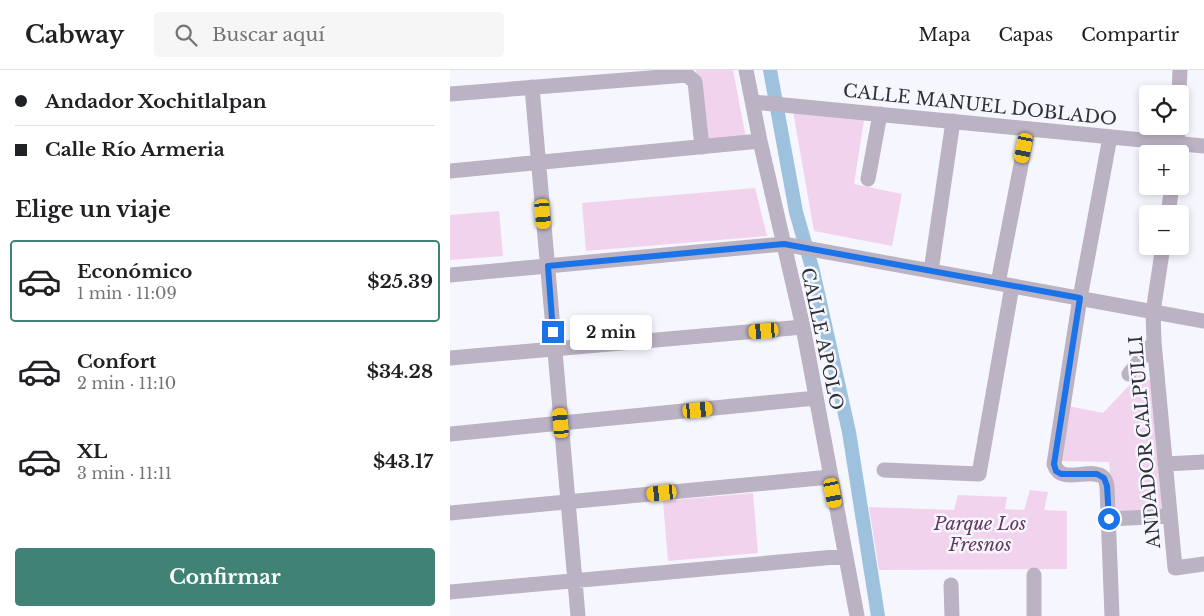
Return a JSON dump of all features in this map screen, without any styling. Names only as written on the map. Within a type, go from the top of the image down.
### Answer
[{"type":"street","name":"CALLE APOLO","points":[[746,70],[760,102],[760,141],[790,245],[830,477],[857,616]]},
{"type":"street","points":[[1179,85],[1180,70]]},
{"type":"street","points":[[450,94],[687,75],[695,82],[702,146]]},
{"type":"street","points":[[532,87],[578,616]]},
{"type":"street","name":"CALLE MANUEL DOBLADO","points":[[760,102],[1110,137],[1155,145]]},
{"type":"street","points":[[868,179],[880,114]]},
{"type":"street","points":[[932,271],[953,121]]},
{"type":"street","points":[[884,470],[980,474],[1028,129]]},
{"type":"street","points":[[1110,137],[1080,298],[1054,464],[1056,471],[1061,474],[1097,474],[1104,478],[1107,486],[1116,614]]},
{"type":"street","points":[[450,171],[760,141]]},
{"type":"street","name":"CALLE MANUEL DOBLADO","points":[[1189,148],[1204,146]]},
{"type":"street","points":[[450,275],[790,245],[1204,321]]},
{"type":"street","name":"ANDADOR CALPULLI","points":[[1162,255],[1153,312],[1154,342],[1175,568],[1204,564]]},
{"type":"street","points":[[450,358],[803,327]]},
{"type":"street","points":[[1129,374],[1154,342]]},
{"type":"street","points":[[450,434],[816,398]]},
{"type":"street","points":[[1166,464],[1204,462]]},
{"type":"street","points":[[450,513],[830,477]]},
{"type":"street","points":[[1109,519],[1170,516]]},
{"type":"street","points":[[450,592],[846,556]]},
{"type":"street","points":[[1034,575],[1034,616]]},
{"type":"street","points":[[951,585],[952,616]]},
{"type":"green space","points":[[696,70],[733,70],[746,138],[704,143]]},
{"type":"green space","points":[[793,111],[864,120],[854,184],[902,194],[892,246],[814,231]]},
{"type":"green space","points":[[755,188],[767,236],[586,251],[582,203]]},
{"type":"green space","points":[[499,211],[503,256],[450,260],[450,215]]},
{"type":"green space","points":[[1141,373],[1152,382],[1162,511],[1114,514],[1109,462],[1061,461],[1068,406],[1103,413]]},
{"type":"green space","name":"Parque Los Fresnos","points":[[1030,490],[1048,492],[1044,510],[1067,511],[1067,569],[879,570],[869,507],[954,510],[958,495],[1007,497],[1005,509],[1024,510]]},
{"type":"green space","points":[[753,493],[758,553],[668,561],[663,501]]},
{"type":"waterway","points":[[770,70],[796,212],[813,271],[849,432],[878,616]]},
{"type":"route","points":[[553,332],[548,266],[784,244],[1080,298],[1054,464],[1056,471],[1061,474],[1097,474],[1104,478],[1107,486],[1109,519]]}]
